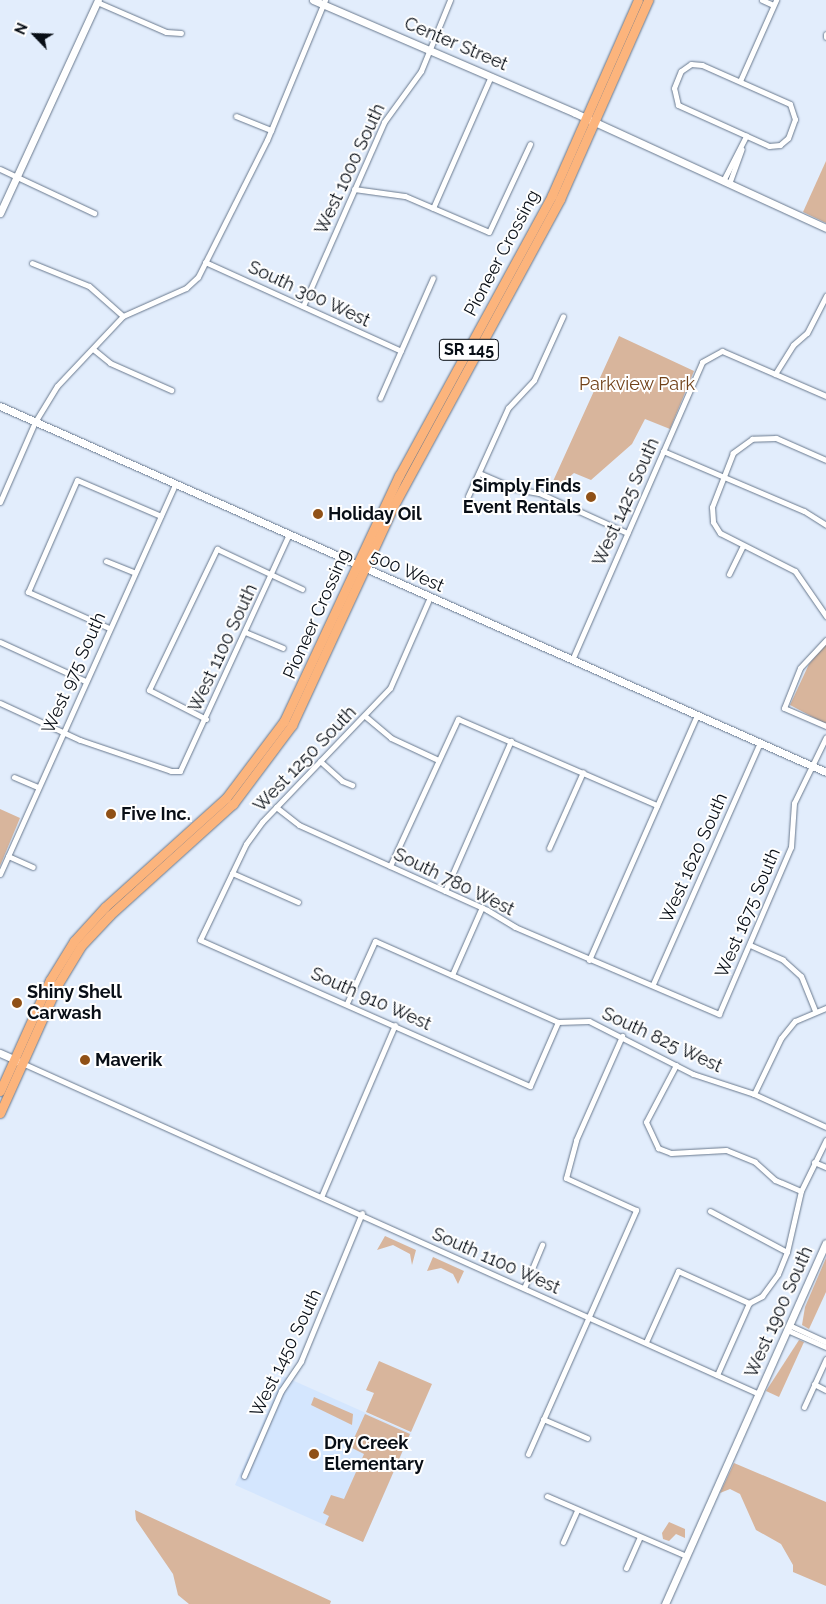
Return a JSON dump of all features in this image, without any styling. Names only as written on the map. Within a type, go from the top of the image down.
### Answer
[{"type":"highway","name":"SR 145","points":[[590,119],[638,0]]},
{"type":"highway","name":"SR 145","points":[[590,119],[648,0]]},
{"type":"highway","name":"Pioneer Crossing","points":[[18,1062],[58,984],[81,946],[110,914],[233,804],[276,750],[313,684],[361,567],[549,220],[590,119]]},
{"type":"highway","name":"SR 145","points":[[0,1113],[18,1062]]},
{"type":"highway","name":"SR 145","points":[[0,1092],[13,1074]]},
{"type":"street","name":"Center Street","points":[[313,0],[324,2],[590,119],[826,228]]},
{"type":"street","name":"West 1000 South","points":[[303,306],[387,116],[414,83],[450,0]]},
{"type":"street","points":[[740,81],[775,3],[762,0]]},
{"type":"street","points":[[0,213],[97,1],[166,32],[181,33]]},
{"type":"street","points":[[0,502],[36,422],[57,386],[123,316],[186,288],[198,277],[271,130],[324,2]]},
{"type":"street","points":[[691,64],[699,64],[740,81],[793,107],[792,130],[784,143],[774,146],[745,139],[680,107],[674,96],[681,71],[691,64]]},
{"type":"street","points":[[433,208],[491,76]]},
{"type":"street","points":[[236,116],[271,130]]},
{"type":"street","points":[[726,182],[745,139]]},
{"type":"street","points":[[354,189],[405,196],[489,232],[530,144]]},
{"type":"street","points":[[0,170],[94,213]]},
{"type":"street","name":"South 300 West","points":[[205,262],[401,351]]},
{"type":"street","points":[[32,263],[89,286],[123,316]]},
{"type":"street","points":[[380,398],[433,278]]},
{"type":"street","points":[[826,296],[807,333],[793,345],[776,374],[826,396]]},
{"type":"street","points":[[468,496],[508,408],[534,380],[563,316]]},
{"type":"street","points":[[92,349],[110,363],[171,390]]},
{"type":"street","name":"West 1425 South","points":[[572,660],[663,451],[708,356],[722,351],[776,374]]},
{"type":"street","name":"500 West","points":[[0,406],[288,536],[826,772]]},
{"type":"street","points":[[826,460],[776,438],[752,439],[733,453],[714,496],[713,522],[720,533],[742,546],[795,571],[826,616]]},
{"type":"street","points":[[663,451],[723,476],[826,525]]},
{"type":"street","points":[[479,473],[516,489],[540,493],[627,533]]},
{"type":"street","points":[[109,628],[28,592],[78,480],[161,516]]},
{"type":"street","points":[[0,484],[7,487]]},
{"type":"street","name":"West 975 South","points":[[0,874],[62,732],[175,484]]},
{"type":"street","name":"West 1100 South","points":[[62,732],[171,772],[180,771],[206,719],[288,536]]},
{"type":"street","points":[[729,574],[742,546]]},
{"type":"street","points":[[206,719],[150,694],[169,642],[191,606],[217,549],[302,589]]},
{"type":"street","points":[[106,561],[135,573]]},
{"type":"street","name":"West 1250 South","points":[[200,940],[246,844],[276,807],[365,716],[399,672],[430,598]]},
{"type":"street","points":[[245,632],[284,648]]},
{"type":"street","points":[[826,640],[800,668],[784,708],[826,726]]},
{"type":"street","points":[[0,642],[85,681]]},
{"type":"street","points":[[0,703],[62,732]]},
{"type":"street","points":[[589,960],[697,715]]},
{"type":"street","points":[[365,716],[390,738],[436,760]]},
{"type":"street","points":[[390,866],[436,760],[458,719],[657,805]]},
{"type":"street","name":"West 1675 South","points":[[720,1014],[791,848],[794,803],[814,767],[826,738]]},
{"type":"street","points":[[445,891],[512,741]]},
{"type":"street","name":"West 1620 South","points":[[653,984],[760,743]]},
{"type":"street","points":[[320,762],[342,781],[352,785]]},
{"type":"street","points":[[549,848],[583,772]]},
{"type":"street","points":[[14,777],[38,787]]},
{"type":"street","name":"South 780 West","points":[[276,807],[299,825],[482,907],[515,927],[589,960],[625,971],[720,1014]]},
{"type":"street","points":[[8,856],[33,867]]},
{"type":"street","points":[[232,872],[298,902]]},
{"type":"street","points":[[452,975],[482,907]]},
{"type":"street","name":"South 910 West","points":[[200,940],[347,1003],[530,1086],[558,1022]]},
{"type":"street","name":"South 825 West","points":[[347,1003],[375,941],[558,1022],[589,1021],[622,1036],[676,1065],[754,1094],[826,1127]]},
{"type":"street","points":[[750,945],[783,960],[800,976],[815,1012]]},
{"type":"street","points":[[754,1094],[781,1038],[795,1022],[826,1008]]},
{"type":"street","points":[[322,1195],[395,1025]]},
{"type":"street","points":[[528,1454],[636,1210],[566,1178],[576,1140],[622,1036]]},
{"type":"street","points":[[0,1053],[18,1062]]},
{"type":"street","name":"South 1100 West","points":[[18,1062],[322,1195],[362,1213],[368,1220],[588,1316],[759,1394]]},
{"type":"street","points":[[676,1065],[652,1106],[646,1122],[650,1136],[658,1148],[671,1153],[726,1150],[741,1155],[775,1180],[801,1191]]},
{"type":"street","points":[[718,1375],[749,1303],[772,1284],[787,1252],[801,1191],[826,1140]]},
{"type":"street","points":[[814,1162],[826,1167]]},
{"type":"street","points":[[710,1211],[787,1252]]},
{"type":"street","name":"West 1450 South","points":[[244,1476],[281,1391],[301,1361],[362,1213]]},
{"type":"street","name":"West 1900 South","points":[[665,1604],[826,1243]]},
{"type":"street","points":[[524,1288],[542,1245]]},
{"type":"street","points":[[646,1342],[678,1271],[749,1303]]},
{"type":"street","points":[[788,1328],[826,1342]]},
{"type":"street","points":[[788,1328],[826,1347]]},
{"type":"street","points":[[804,1407],[826,1359]]},
{"type":"street","points":[[814,1384],[826,1390]]},
{"type":"street","points":[[543,1419],[587,1438]]},
{"type":"street","points":[[546,1496],[686,1556]]},
{"type":"street","points":[[563,1542],[577,1510]]},
{"type":"street","points":[[626,1568],[640,1537]]},
{"type":"shaded area","points":[[283,1376],[411,1433],[363,1542],[235,1485]]},
{"type":"green space","points":[[826,161],[826,223],[803,212]]},
{"type":"green space","name":"Parkview Park","points":[[619,336],[694,371],[670,429],[645,419],[632,444],[591,480],[574,473],[552,492],[549,490]]},
{"type":"green space","points":[[826,644],[826,724],[790,705],[809,664]]},
{"type":"green space","points":[[0,809],[20,818],[0,866]]},
{"type":"green space","points":[[385,1236],[416,1250],[412,1265],[410,1254],[393,1245],[377,1250]]},
{"type":"green space","points":[[433,1257],[464,1271],[458,1284],[453,1274],[441,1268],[427,1271]]},
{"type":"green space","points":[[826,1258],[826,1292],[809,1329],[802,1325],[805,1307]]},
{"type":"green space","points":[[799,1340],[804,1342],[779,1397],[766,1391]]},
{"type":"green space","points":[[379,1361],[432,1384],[411,1432],[366,1412],[374,1393],[366,1390]]},
{"type":"green space","points":[[314,1397],[353,1414],[352,1425],[311,1405]]},
{"type":"green space","points":[[365,1414],[410,1434],[363,1542],[325,1525],[329,1516],[323,1513],[331,1495],[344,1499],[364,1454],[350,1447]]},
{"type":"green space","points":[[734,1463],[826,1502],[826,1586],[793,1572],[793,1565],[781,1544],[756,1530],[740,1494],[730,1489],[720,1493]]},
{"type":"green space","points":[[135,1510],[331,1601],[330,1604],[189,1604],[178,1595],[173,1574],[136,1520]]},
{"type":"green space","points":[[669,1522],[685,1529],[685,1538],[676,1534],[669,1541],[663,1539],[662,1533]]},
{"type":"place","name":"Simply Finds Event Rentals","points":[[591,497]]},
{"type":"place","name":"Holiday Oil","points":[[318,514]]},
{"type":"place","name":"Five Inc.","points":[[111,814]]},
{"type":"place","name":"Shiny Shell Carwash","points":[[17,1003]]},
{"type":"place","name":"Maverik","points":[[85,1060]]},
{"type":"place","name":"Dry Creek Elementary","points":[[314,1454]]}]
